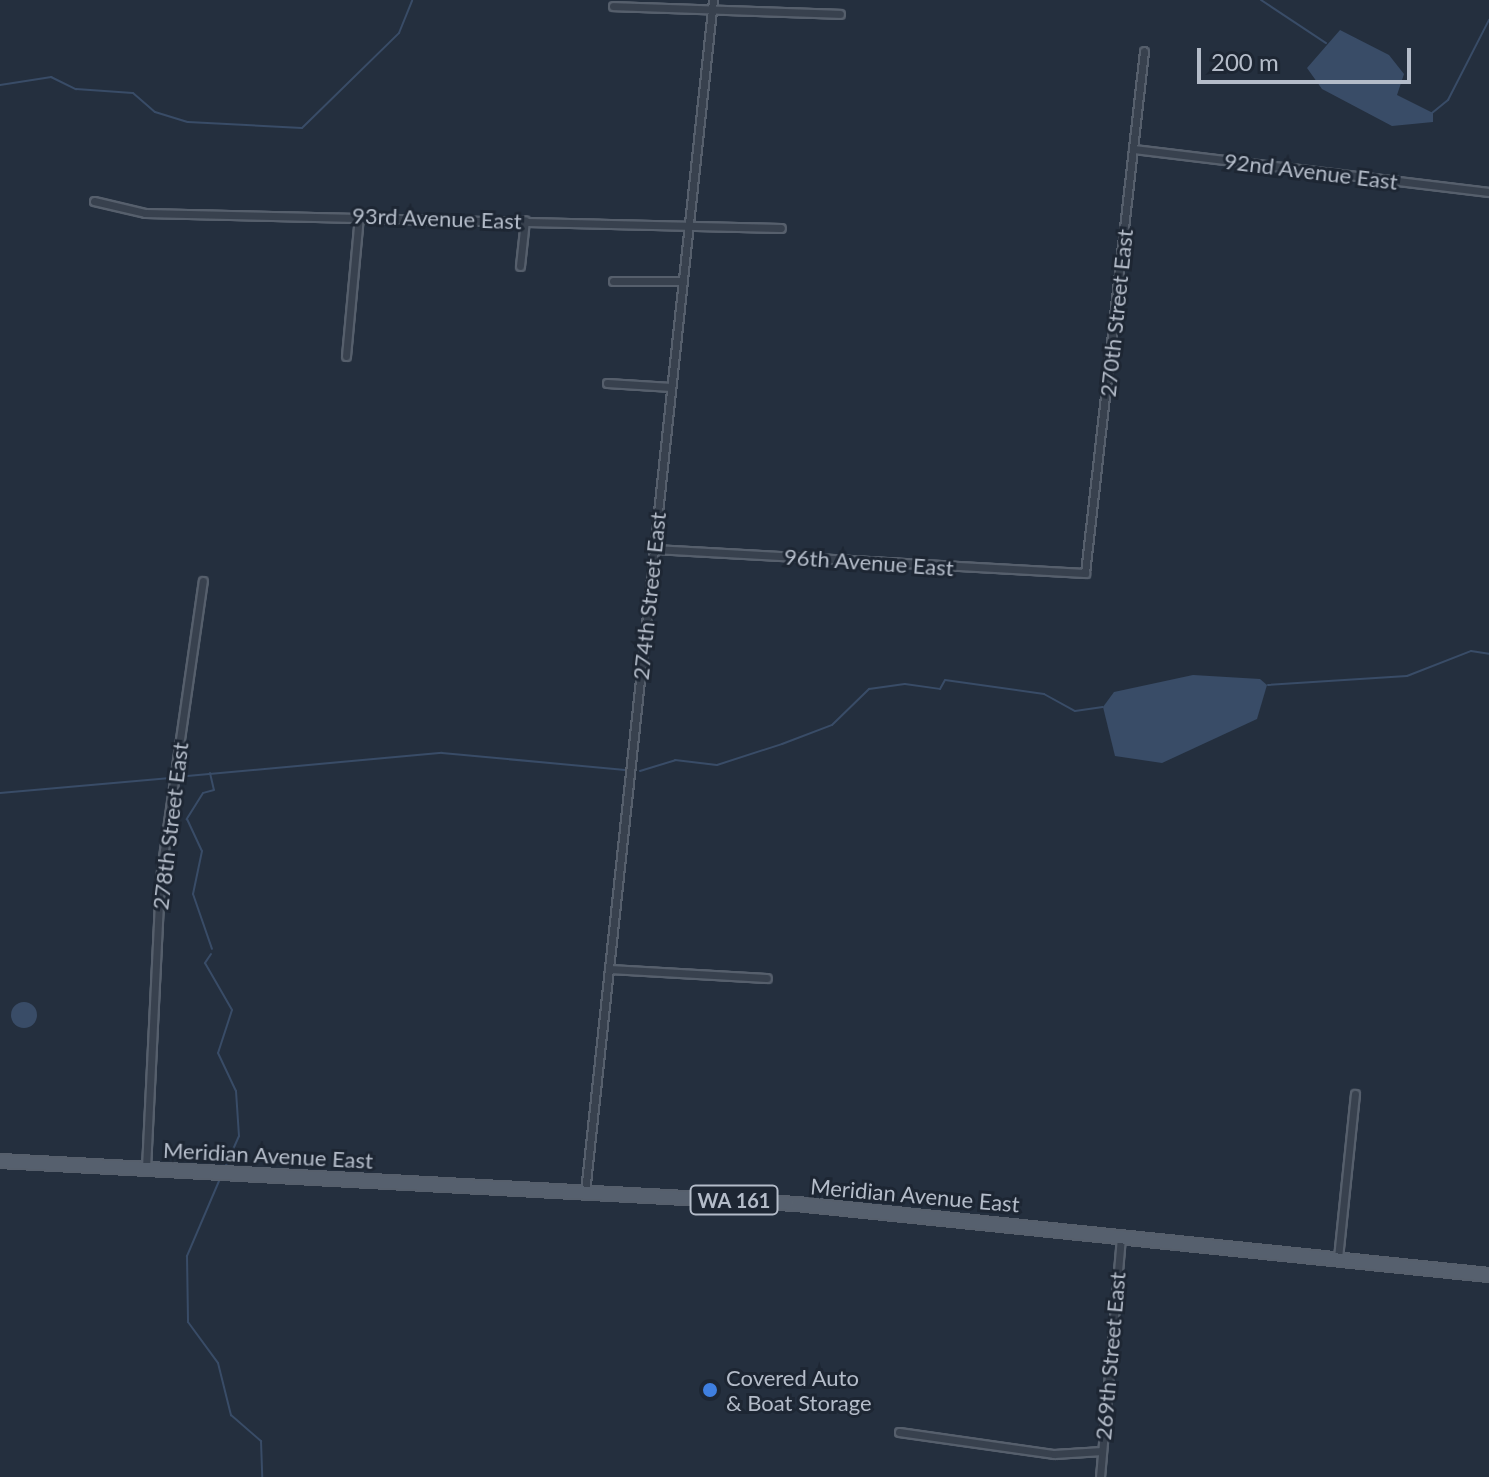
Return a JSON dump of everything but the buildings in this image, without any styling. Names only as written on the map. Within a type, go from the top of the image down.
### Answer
[{"type":"main road","name":"Meridian Avenue East","points":[[0,1161],[585,1192],[1121,1236],[1489,1275]]},
{"type":"street","name":"274th Street East","points":[[585,1192],[713,0]]},
{"type":"street","points":[[613,6],[840,14]]},
{"type":"street","name":"270th Street East","points":[[1085,573],[1144,51]]},
{"type":"street","name":"92nd Avenue East","points":[[1133,149],[1489,192]]},
{"type":"street","name":"93rd Avenue East","points":[[94,201],[145,213],[359,215],[781,228]]},
{"type":"street","points":[[346,356],[359,215]]},
{"type":"street","points":[[520,266],[525,220]]},
{"type":"street","points":[[613,281],[682,281]]},
{"type":"street","points":[[607,383],[671,387]]},
{"type":"street","name":"96th Avenue East","points":[[653,549],[1085,573]]},
{"type":"street","name":"278th Street East","points":[[146,1168],[160,878],[203,581]]},
{"type":"street","points":[[609,969],[767,978]]},
{"type":"street","points":[[1338,1258],[1355,1094]]},
{"type":"street","name":"269th Street East","points":[[1100,1477],[1121,1236]]},
{"type":"street","points":[[899,1432],[1054,1454],[1102,1451]]},
{"type":"water","points":[[1340,30],[1389,55],[1404,74],[1397,95],[1433,113],[1433,122],[1392,126],[1322,89],[1307,68]]},
{"type":"water","points":[[1193,675],[1260,679],[1267,685],[1257,719],[1162,763],[1115,756],[1103,707],[1114,692]]},
{"type":"water","points":[[24,1002],[33,1006],[37,1015],[33,1024],[24,1028],[15,1024],[11,1015],[15,1006]]},
{"type":"waterway","points":[[0,85],[51,77],[76,89],[133,93],[155,112],[188,122],[302,128],[399,33],[412,0]]},
{"type":"waterway","points":[[1261,0],[1326,43]]},
{"type":"waterway","points":[[1432,113],[1448,100],[1489,20]]},
{"type":"waterway","points":[[1268,685],[1407,676],[1471,651],[1489,654]]},
{"type":"waterway","points":[[640,771],[675,760],[717,765],[782,744],[832,725],[869,689],[905,684],[940,689],[945,680],[1044,694],[1075,711],[1103,707]]},
{"type":"waterway","points":[[176,777],[442,753],[625,770]]},
{"type":"waterway","points":[[210,773],[214,790],[203,793],[187,819],[202,851],[193,894],[212,949]]},
{"type":"waterway","points":[[0,793],[170,778]]},
{"type":"waterway","points":[[211,954],[205,963],[232,1010],[218,1053],[236,1091],[239,1136],[226,1165]]},
{"type":"waterway","points":[[219,1181],[187,1256],[188,1322],[218,1363],[231,1415],[261,1441],[262,1477]]},
{"type":"place","name":"Covered Auto & Boat Storage","points":[[710,1390]]}]
